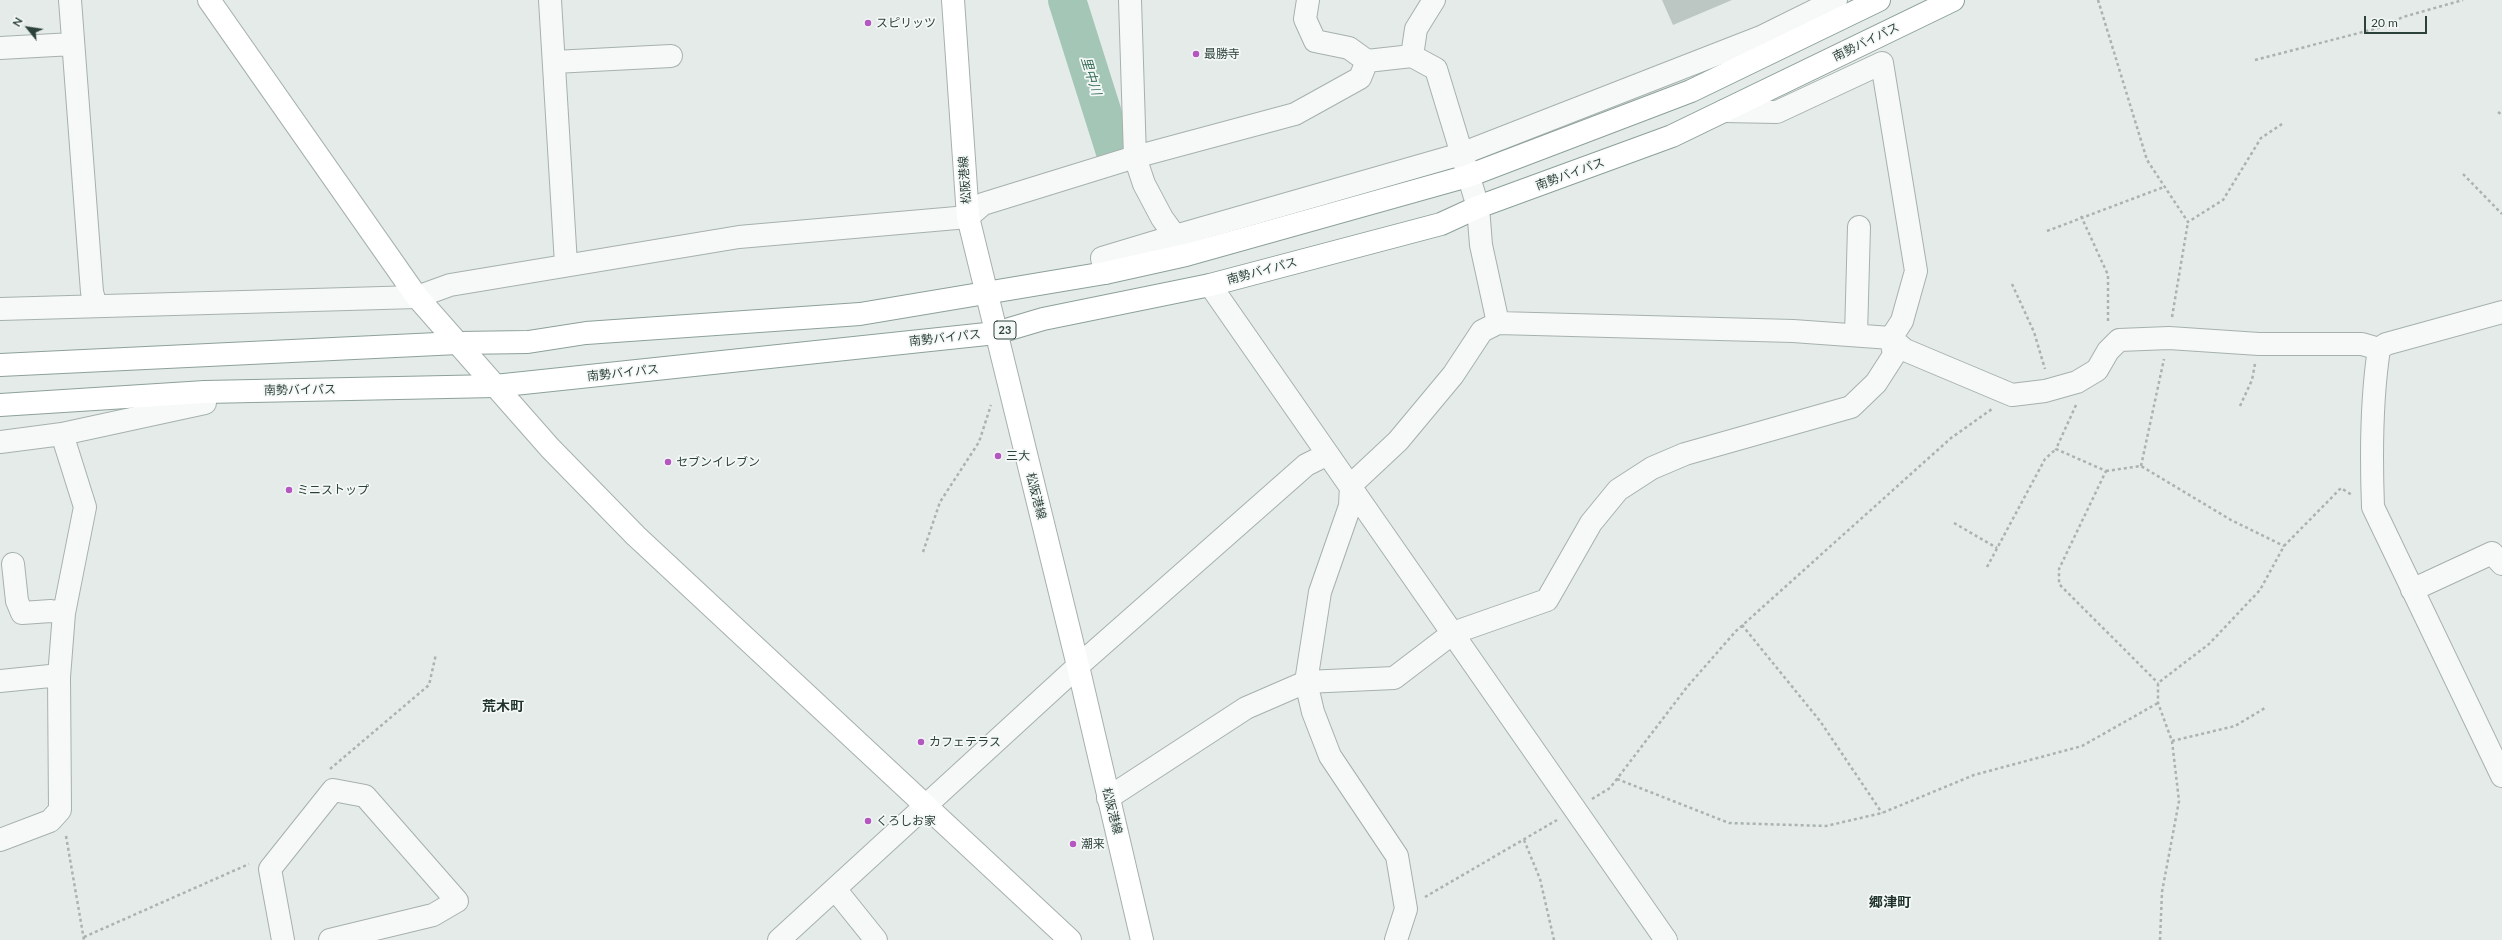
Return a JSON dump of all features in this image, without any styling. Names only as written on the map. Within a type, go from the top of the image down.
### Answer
[{"type":"main road","points":[[209,0],[418,297],[550,448],[636,536],[1070,940]]},
{"type":"main road","name":"松阪港線","points":[[954,0],[968,217],[985,293],[1078,666],[1142,940]]},
{"type":"main road","points":[[0,365],[458,343],[528,342],[586,333],[860,314],[1105,273],[1186,256],[1468,176],[1691,91],[1879,0]]},
{"type":"main road","name":"南勢バイパス","points":[[0,405],[205,392],[495,386],[996,333],[1043,319],[1210,285],[1441,224],[1478,207],[1672,136],[1953,0]]},
{"type":"street","points":[[70,0],[92,292],[96,306]]},
{"type":"street","points":[[550,0],[566,264]]},
{"type":"street","points":[[1130,0],[1135,157],[1144,184],[1162,218],[1175,236]]},
{"type":"street","points":[[1308,0],[1305,19],[1314,40],[1349,48],[1367,61],[1412,56],[1436,69],[1478,207],[1481,245],[1498,322]]},
{"type":"street","points":[[1412,56],[1416,29],[1434,0]]},
{"type":"street","points":[[1105,273],[1102,258],[1461,154],[1761,37],[1836,0]]},
{"type":"street","points":[[0,48],[73,44]]},
{"type":"street","points":[[554,62],[671,56]]},
{"type":"street","points":[[0,309],[418,297],[450,285],[566,264],[739,237],[968,217],[982,204],[1135,157],[1294,114],[1360,78],[1367,61]]},
{"type":"street","points":[[1108,798],[1246,708],[1306,682],[1394,678],[1453,633],[1548,600],[1591,523],[1618,490],[1652,468],[1685,454],[1851,407],[1876,383],[1894,355],[1891,338],[1902,321],[1916,271],[1882,63],[1777,112],[1724,111]]},
{"type":"street","points":[[1856,335],[1858,227]]},
{"type":"street","points":[[1210,285],[1326,455],[1351,486],[1666,940]]},
{"type":"street","points":[[2502,312],[2386,344],[2379,349],[2374,380],[2373,507],[2502,776]]},
{"type":"street","points":[[1396,940],[1406,909],[1397,856],[1330,756],[1313,712],[1306,682],[1320,592],[1350,506],[1351,486],[1398,441],[1453,375],[1482,331],[1498,322],[1792,331],[1891,338],[1905,350],[2012,395],[2045,391],[2077,382],[2097,370],[2108,351],[2119,340],[2169,338],[2259,344],[2362,344],[2379,349]]},
{"type":"street","points":[[0,442],[62,434],[205,403],[205,392]]},
{"type":"street","points":[[0,840],[50,821],[60,810],[59,677],[64,613],[85,507],[62,434]]},
{"type":"street","points":[[779,940],[1078,666],[1306,465],[1326,455]]},
{"type":"street","points":[[2412,590],[2492,553],[2502,564]]},
{"type":"street","points":[[14,564],[17,601],[22,612],[51,611],[64,613]]},
{"type":"street","points":[[0,682],[50,676],[59,677]]},
{"type":"street","points":[[283,940],[270,869],[333,790],[365,796],[456,901],[433,915],[330,940]]},
{"type":"street","points":[[835,889],[876,940]]},
{"type":"path","points":[[2098,0],[2147,160],[2188,222],[2223,200],[2261,138],[2282,124]]},
{"type":"path","points":[[2255,60],[2382,27],[2403,17],[2463,0]]},
{"type":"path","points":[[2498,112],[2502,115]]},
{"type":"path","points":[[2463,174],[2502,214]]},
{"type":"path","points":[[2047,231],[2081,216],[2164,187]]},
{"type":"path","points":[[2081,216],[2108,275],[2108,330],[2119,340]]},
{"type":"path","points":[[2012,284],[2036,339],[2046,374],[2045,391]]},
{"type":"path","points":[[2240,406],[2252,380],[2259,344]]},
{"type":"path","points":[[1987,567],[2045,459],[2056,449],[2083,389],[2085,377]]},
{"type":"path","points":[[1406,909],[1576,810],[1610,788],[1687,687],[1742,625],[1951,438],[2012,395]]},
{"type":"path","points":[[923,552],[940,502],[979,442],[991,405],[1011,396]]},
{"type":"path","points":[[2056,449],[2106,471],[2140,466],[2231,520],[2284,546]]},
{"type":"path","points":[[2106,471],[2059,569],[2059,584],[2158,683],[2158,703],[2172,741],[2178,801],[2162,892],[2160,940]]},
{"type":"path","points":[[2158,683],[2209,644],[2260,590],[2284,546],[2341,488],[2373,507]]},
{"type":"path","points":[[1954,523],[1997,548]]},
{"type":"path","points":[[1742,625],[1820,721],[1882,813]]},
{"type":"path","points":[[326,773],[429,685],[436,654]]},
{"type":"path","points":[[1617,779],[1729,823],[1826,826],[1882,813],[1974,775],[2082,746],[2158,703]]},
{"type":"path","points":[[2172,741],[2235,726],[2265,708]]},
{"type":"path","points":[[60,810],[84,939],[249,864],[254,859]]},
{"type":"path","points":[[1524,840],[1540,879],[1554,940]]},
{"type":"building","points":[[1662,0],[1732,0],[1673,25]]},
{"type":"waterway","name":"里中川","points":[[1067,0],[1115,152]]},
{"type":"place","name":"スピリッツ","points":[[868,23]]},
{"type":"place","name":"最勝寺","points":[[1196,54]]},
{"type":"place","name":"三大","points":[[998,456]]},
{"type":"place","name":"セブンイレブン","points":[[668,462]]},
{"type":"place","name":"ミニストップ","points":[[289,490]]},
{"type":"place","name":"カフェテラス","points":[[921,742]]},
{"type":"place","name":"くろしお家","points":[[868,821]]},
{"type":"place","name":"潮来","points":[[1073,844]]},
{"type":"district","name":"荒木町","points":[[503,706]]},
{"type":"district","name":"郷津町","points":[[1890,902]]}]
